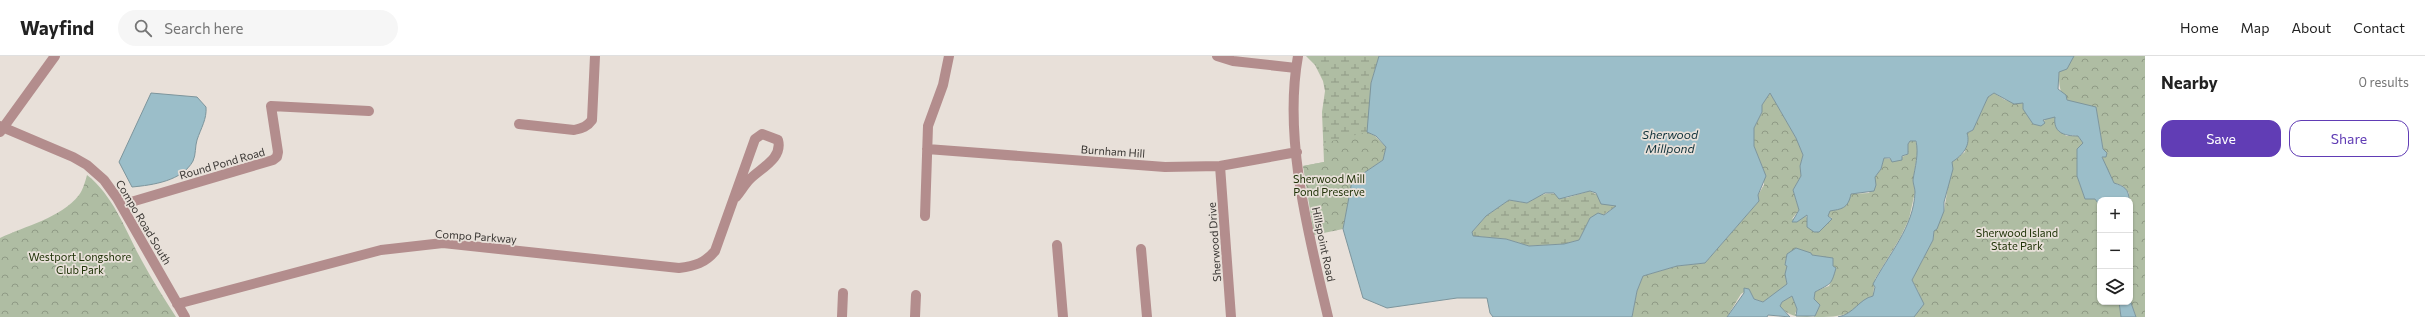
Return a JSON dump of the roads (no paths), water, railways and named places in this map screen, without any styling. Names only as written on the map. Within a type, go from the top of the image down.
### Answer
[{"type":"street","points":[[1,128],[55,56]]},
{"type":"street","points":[[519,124],[574,130],[583,128],[589,124],[592,120],[595,56]]},
{"type":"street","points":[[925,216],[928,126],[943,85],[949,56]]},
{"type":"street","points":[[1217,56],[1233,61],[1296,68]]},
{"type":"street","name":"Hillspoint Road","points":[[1298,56],[1293,109],[1297,152],[1308,236],[1328,317]]},
{"type":"street","name":"Round Pond Road","points":[[121,205],[273,160],[278,152],[271,106],[368,111]]},
{"type":"street","name":"Compo Road South","points":[[1,128],[60,151],[87,165],[104,180],[121,205],[185,317]]},
{"type":"street","name":"Compo Parkway","points":[[177,304],[381,250],[408,246],[443,244],[679,268],[695,266],[708,260],[715,251],[758,136],[767,134],[778,140],[779,145],[777,153],[750,179],[736,197]]},
{"type":"street","name":"Burnham Hill","points":[[927,150],[1165,167],[1220,166],[1297,152]]},
{"type":"street","name":"Sherwood Drive","points":[[1220,166],[1231,317]]},
{"type":"street","points":[[1057,245],[1063,317]]},
{"type":"street","points":[[1141,249],[1146,317]]},
{"type":"street","points":[[842,317],[843,293]]},
{"type":"street","points":[[916,295],[916,317]]},
{"type":"water","name":"Sherwood Millpond","points":[[1379,56],[2074,56],[2067,69],[2059,72],[2058,89],[2066,95],[2067,100],[2096,107],[2103,149],[2107,153],[2106,157],[2102,157],[2114,183],[2125,188],[2129,197],[2097,197],[2097,202],[2095,199],[2085,199],[2077,176],[2077,149],[2083,143],[2078,136],[2064,134],[2057,130],[2055,117],[2043,120],[2045,123],[2041,126],[2033,124],[2023,109],[2023,103],[2014,104],[1994,93],[1988,97],[1973,130],[1967,133],[1968,142],[1963,153],[1952,162],[1953,169],[1944,202],[1944,211],[1937,229],[1934,231],[1933,240],[1912,280],[1924,304],[1914,317],[1838,317],[1848,313],[1864,300],[1873,296],[1875,287],[1873,284],[1905,229],[1914,205],[1915,192],[1913,180],[1917,156],[1916,141],[1910,141],[1908,144],[1908,154],[1902,156],[1902,160],[1892,162],[1890,158],[1884,158],[1881,169],[1875,177],[1876,185],[1874,191],[1851,194],[1848,203],[1841,209],[1830,211],[1828,216],[1832,219],[1819,232],[1814,232],[1807,227],[1807,215],[1797,222],[1792,222],[1799,210],[1793,190],[1801,176],[1800,166],[1803,155],[1796,138],[1770,93],[1762,105],[1762,112],[1754,128],[1754,146],[1766,176],[1758,195],[1759,201],[1705,263],[1677,266],[1643,276],[1637,291],[1632,317],[1493,317],[1490,313],[1487,298],[1457,298],[1387,308],[1363,298],[1343,229],[1352,181],[1383,160],[1386,147],[1376,136],[1367,132],[1371,83]],"holes":[[[1590,191],[1596,193],[1601,204],[1616,206],[1604,215],[1598,213],[1590,218],[1579,240],[1564,244],[1529,246],[1506,239],[1473,236],[1472,232],[1486,216],[1509,200],[1527,203],[1545,193],[1554,193],[1559,199]]]},
{"type":"water","points":[[151,93],[197,97],[206,107],[206,116],[197,140],[194,159],[188,168],[182,173],[166,181],[132,187],[119,162]]},
{"type":"water","points":[[1796,248],[1811,253],[1812,255],[1833,258],[1833,266],[1836,268],[1830,283],[1815,292],[1814,299],[1820,305],[1815,316],[1796,316],[1797,309],[1792,296],[1782,302],[1780,306],[1790,317],[1768,315],[1767,317],[1727,317],[1744,293],[1744,288],[1749,289],[1754,299],[1763,302],[1787,284],[1785,274],[1787,266],[1785,265],[1787,254]]},
{"type":"water","points":[[2119,305],[2132,305],[2136,317],[2121,317]]},
{"type":"park label","name":"Sherwood Mill Pond Preserve","points":[[1329,184]]},
{"type":"park label","name":"Sherwood Island State Park","points":[[2017,238]]},
{"type":"park label","name":"Westport Longshore Club Park","points":[[80,262]]}]
